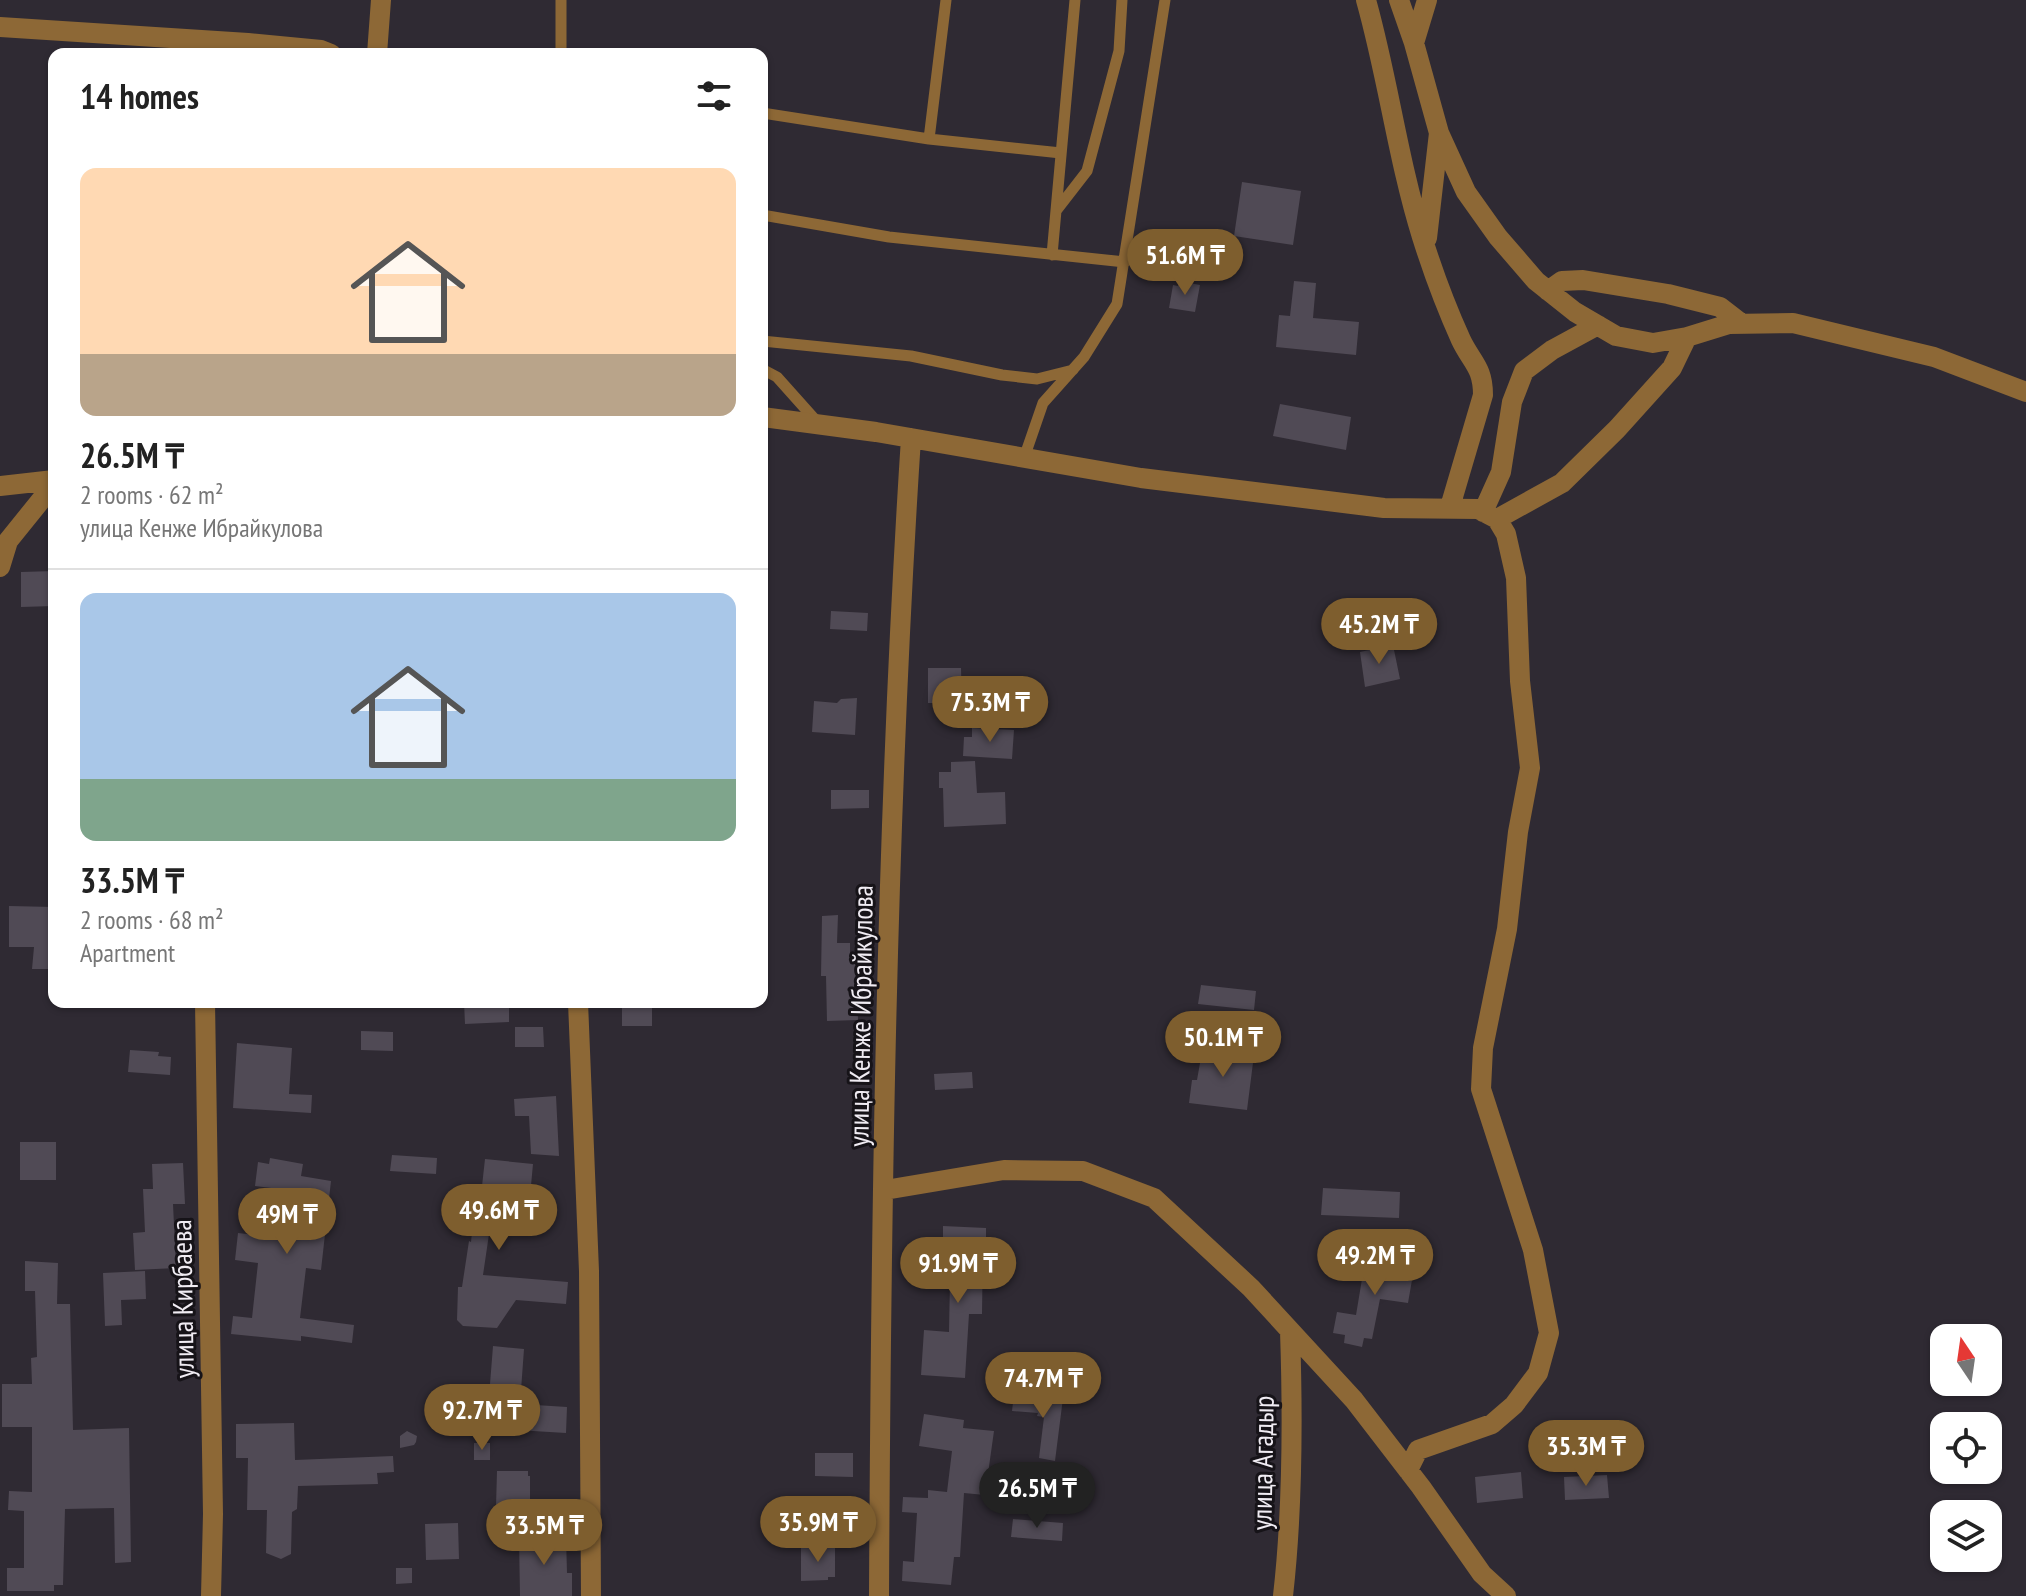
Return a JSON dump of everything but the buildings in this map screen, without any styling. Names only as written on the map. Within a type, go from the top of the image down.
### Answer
[{"type":"street","points":[[377,48],[381,0]]},
{"type":"street","points":[[1366,0],[1426,250],[1462,343],[1483,377],[1483,395],[1450,507]]},
{"type":"street","points":[[1399,0],[1439,133],[1466,192],[1498,237],[1536,281],[1575,312],[1616,336],[1653,343],[1687,337],[1729,324],[1793,323],[1934,357],[2026,392]]},
{"type":"street","points":[[1414,43],[1427,0]]},
{"type":"street","points":[[0,27],[291,48]]},
{"type":"street","points":[[1426,250],[1439,133]]},
{"type":"street","points":[[1548,291],[1562,281],[1583,280],[1668,294],[1720,307],[1742,324]]},
{"type":"street","points":[[1483,377],[1513,377],[1552,350],[1598,325]]},
{"type":"street","points":[[768,418],[911,438],[1141,478],[1384,508],[1450,507],[1490,515],[1562,483],[1617,429],[1672,368],[1687,337]]},
{"type":"street","points":[[1490,515],[1501,472],[1512,402],[1524,371]]},
{"type":"street","name":"улица Кенже Ибрайкулова","points":[[879,1596],[880,1368],[895,727],[911,438]]},
{"type":"street","points":[[0,486],[48,482]]},
{"type":"street","points":[[0,567],[8,541],[48,490]]},
{"type":"street","points":[[1408,1470],[1418,1450],[1492,1424],[1514,1405],[1538,1373],[1549,1333],[1533,1250],[1481,1089],[1483,1048],[1507,929],[1518,832],[1530,768],[1520,681],[1516,578],[1506,534],[1490,515]]},
{"type":"street","name":"улица Кирбаева","points":[[205,1008],[213,1454],[211,1596]]},
{"type":"street","points":[[578,1008],[589,1271],[591,1596]]},
{"type":"street","points":[[885,1190],[1004,1170],[1083,1171],[1154,1198],[1251,1288],[1354,1400],[1482,1574],[1506,1596]]},
{"type":"street","name":"улица Агадыр","points":[[1283,1596],[1288,1547],[1292,1411],[1290,1331]]},
{"type":"lane","points":[[561,0],[561,48]]},
{"type":"lane","points":[[929,139],[946,0]]},
{"type":"lane","points":[[1052,255],[1075,0]]},
{"type":"lane","points":[[1056,212],[1087,171],[1119,51],[1122,0]]},
{"type":"lane","points":[[1024,458],[1043,403],[1084,357],[1117,304],[1165,0]]},
{"type":"lane","points":[[768,114],[929,139],[1061,153]]},
{"type":"lane","points":[[768,216],[889,237],[1125,262]]},
{"type":"lane","points":[[768,342],[911,356],[1037,379],[1073,370]]},
{"type":"lane","points":[[768,372],[777,377],[819,425]]}]
